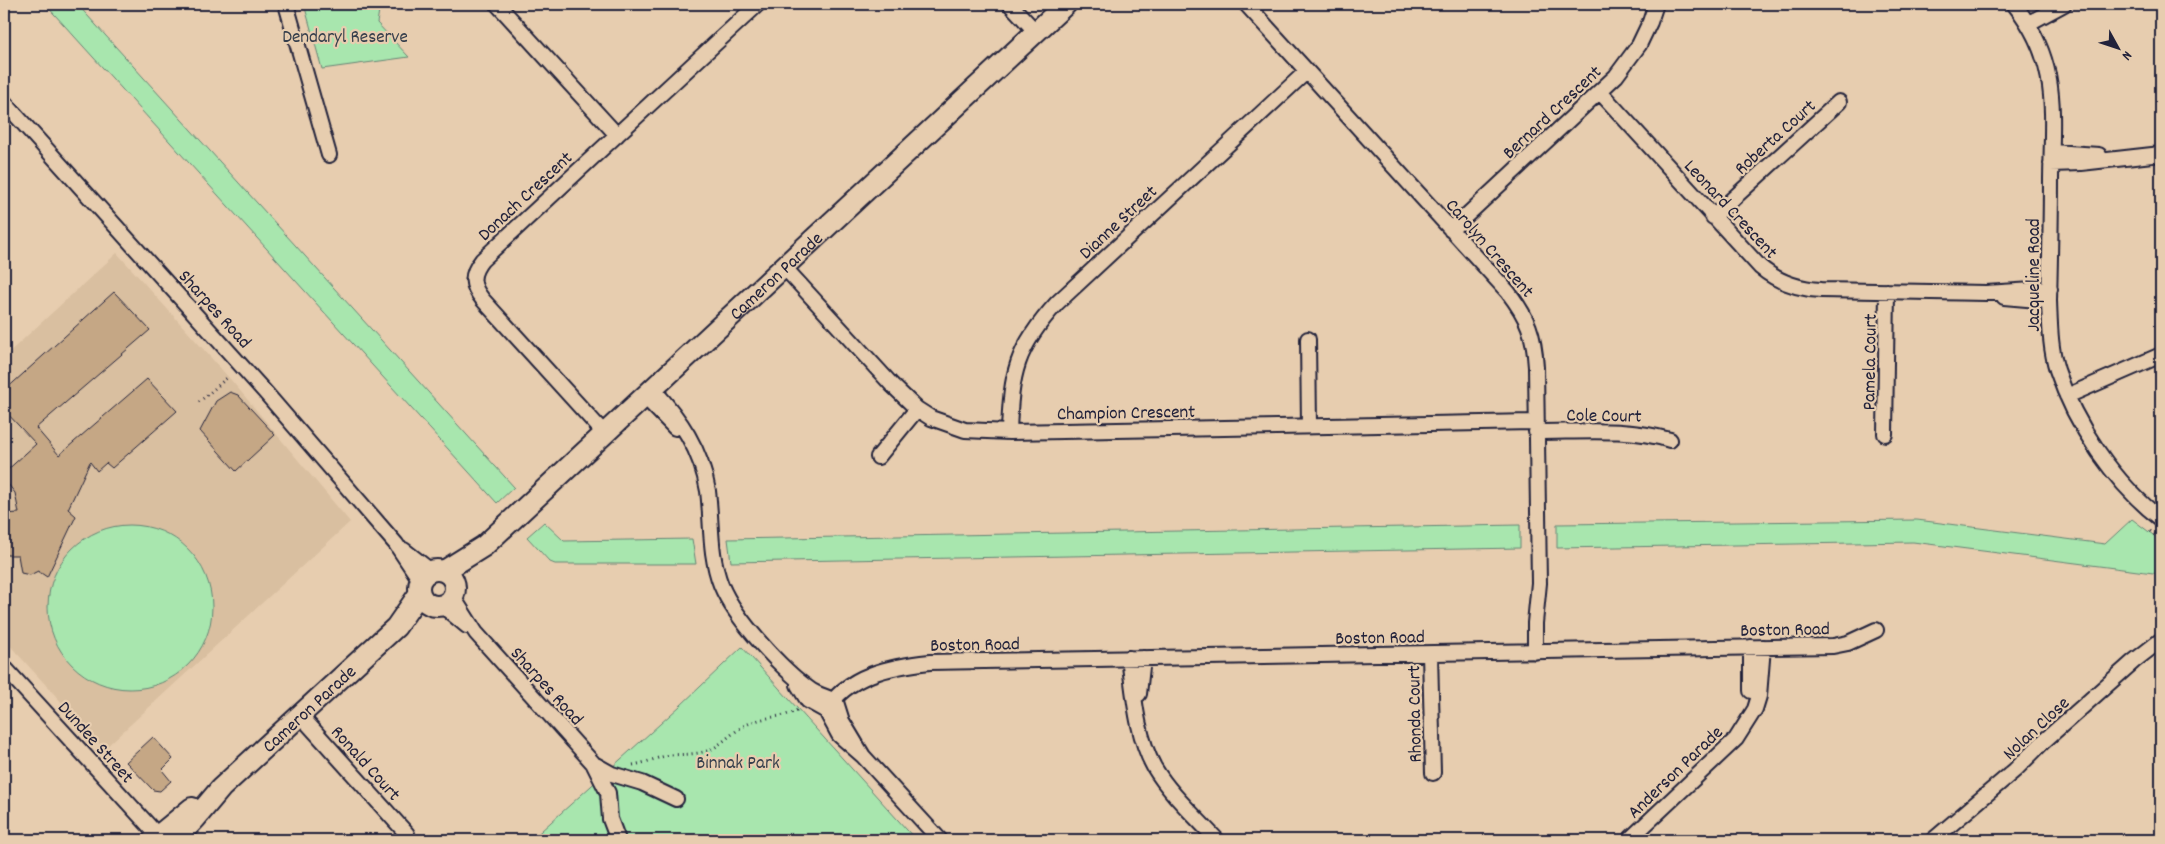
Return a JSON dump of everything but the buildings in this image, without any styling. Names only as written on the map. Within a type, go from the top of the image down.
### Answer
[{"type":"street","points":[[286,4],[329,154]]},
{"type":"street","points":[[497,4],[617,135]]},
{"type":"street","name":"Donach Crescent","points":[[604,433],[483,300],[475,290],[472,279],[482,260],[758,4]]},
{"type":"street","points":[[1010,4],[1036,32]]},
{"type":"street","name":"Cameron Parade","points":[[162,839],[187,811],[221,788],[1066,4]]},
{"type":"street","name":"Carolyn Crescent","points":[[1246,4],[1508,292],[1519,305],[1530,326],[1535,351],[1539,583],[1544,622],[1540,652]]},
{"type":"street","name":"Bernard Crescent","points":[[1451,230],[1600,92],[1627,63],[1639,45],[1656,4]]},
{"type":"street","name":"Jacqueline Road","points":[[2014,4],[2029,23],[2050,78],[2053,115],[2050,295],[2053,348],[2057,369],[2080,424],[2094,446],[2136,495],[2161,519]]},
{"type":"street","points":[[2029,23],[2064,4]]},
{"type":"street","name":"Dianne Street","points":[[1009,432],[1012,384],[1016,366],[1023,350],[1042,319],[1307,70]]},
{"type":"street","name":"Leonard Crescent","points":[[1600,92],[1760,267],[1783,282],[1808,289],[2050,295]]},
{"type":"street","name":"Sharpes Road","points":[[4,102],[220,341],[396,544],[593,763],[608,793],[610,819],[618,840]]},
{"type":"street","name":"Roberta Court","points":[[1713,217],[1839,102]]},
{"type":"street","points":[[2052,158],[2125,158],[2161,154]]},
{"type":"street","name":"Champion Crescent","points":[[784,267],[892,385],[917,408],[931,418],[965,430],[1009,432],[1309,426],[1536,427]]},
{"type":"street","name":"Pamela Court","points":[[1885,434],[1887,292]]},
{"type":"street","points":[[1308,339],[1309,426]]},
{"type":"street","points":[[2067,396],[2161,355]]},
{"type":"street","points":[[648,392],[682,424],[695,452],[707,489],[715,568],[722,587],[746,624],[794,677],[808,701],[832,706],[839,735],[863,756],[940,840]]},
{"type":"street","points":[[878,457],[917,408]]},
{"type":"street","name":"Cole Court","points":[[1536,427],[1640,432],[1670,440]]},
{"type":"street","name":"Boston Road","points":[[832,706],[883,672],[930,662],[1833,646],[1848,643],[1876,630]]},
{"type":"street","name":"Nolan Close","points":[[1933,840],[2016,770],[2044,741],[2134,661],[2161,640]]},
{"type":"street","name":"Anderson Parade","points":[[1629,840],[1727,749],[1743,728],[1755,709],[1759,696],[1757,647]]},
{"type":"street","name":"Rhonda Court","points":[[1430,654],[1433,773]]},
{"type":"street","points":[[1136,658],[1137,713],[1141,735],[1153,766],[1162,779],[1217,840]]},
{"type":"street","name":"Dundee Street","points":[[4,666],[162,839]]},
{"type":"street","name":"Ronald Court","points":[[300,715],[407,834]]},
{"type":"street","name":"Sharpes Road","points":[[593,763],[612,774],[642,783],[676,799]]},
{"type":"path","points":[[199,402],[228,376]]},
{"type":"path","points":[[624,766],[669,756],[696,754],[712,749],[752,722],[774,716],[790,715],[800,709]]},
{"type":"shaded area","points":[[117,253],[231,380],[350,522],[104,749],[4,639],[4,357]]},
{"type":"green space","points":[[45,4],[77,4],[514,487],[497,503]]},
{"type":"green space","name":"Dendaryl Reserve","points":[[304,4],[380,4],[377,23],[409,57],[322,69]]},
{"type":"green space","points":[[2132,519],[2161,541],[2161,574],[1913,542],[1557,548],[1557,524],[1917,520],[2105,544]]},
{"type":"green space","points":[[544,522],[564,541],[692,539],[696,564],[555,564],[550,562],[527,537]]},
{"type":"green space","points":[[130,525],[154,529],[175,539],[188,549],[198,562],[208,583],[212,607],[208,631],[198,652],[188,665],[175,675],[154,685],[130,689],[106,685],[85,675],[72,665],[62,652],[52,631],[48,607],[52,583],[62,562],[72,549],[85,539],[106,529]]},
{"type":"green space","points":[[1520,525],[1520,548],[731,562],[728,539]]},
{"type":"green space","name":"Binnak Park","points":[[742,647],[916,840],[531,840],[680,706]]}]
